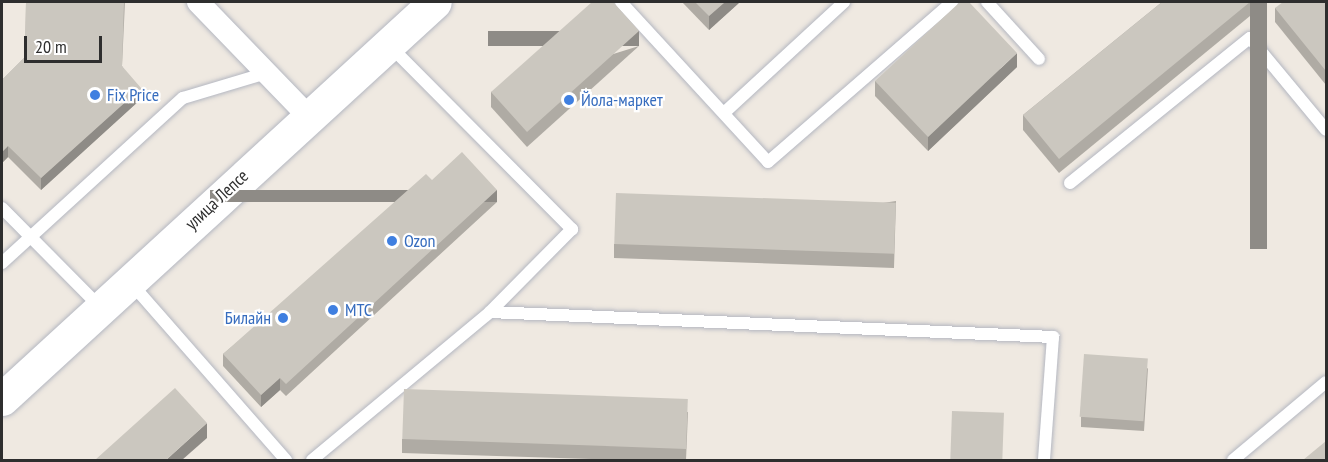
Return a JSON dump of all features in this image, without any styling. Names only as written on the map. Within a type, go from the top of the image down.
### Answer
[{"type":"main road","name":"улица Лепсе","points":[[2,399],[435,2]]},
{"type":"street","points":[[198,2],[308,116]]},
{"type":"lane","points":[[621,2],[725,112],[768,162],[952,2]]},
{"type":"lane","points":[[725,112],[844,2]]},
{"type":"lane","points":[[987,2],[1039,59]]},
{"type":"lane","points":[[1070,183],[1250,38],[1326,130]]},
{"type":"lane","points":[[312,460],[490,312],[572,229],[387,44]]},
{"type":"lane","points":[[2,263],[183,98],[267,73]]},
{"type":"lane","points":[[2,208],[100,308]]},
{"type":"lane","points":[[129,281],[286,460]]},
{"type":"lane","points":[[490,312],[1053,337],[1044,460]]},
{"type":"lane","points":[[1233,460],[1326,382]]},
{"type":"building","points":[[26,2],[124,2],[122,66],[141,88],[41,178],[8,146],[2,152],[2,80],[25,57]]},
{"type":"building","points":[[592,2],[613,2],[639,31],[527,132],[491,92]]},
{"type":"building","points":[[695,2],[725,2],[709,16]]},
{"type":"building","points":[[960,2],[969,2],[1017,53],[928,137],[875,81]]},
{"type":"building","points":[[1162,2],[1250,2],[1059,159],[1023,115]]},
{"type":"building","points":[[1283,2],[1326,2],[1326,71],[1275,8]]},
{"type":"building","points":[[462,152],[497,190],[286,384],[280,378],[261,395],[223,354],[426,174],[432,180]]},
{"type":"building","points":[[616,193],[896,203],[894,254],[614,244]]},
{"type":"building","points":[[1084,354],[1148,358],[1143,421],[1080,417]]},
{"type":"building","points":[[175,388],[207,423],[166,460],[95,460]]},
{"type":"building","points":[[404,389],[688,399],[686,449],[402,439]]},
{"type":"building","points":[[952,411],[1004,413],[1002,460],[950,460]]},
{"type":"building","points":[[1326,441],[1326,460],[1303,460]]},
{"type":"place","name":"Fix Price","points":[[95,95]]},
{"type":"place","name":"Йола-маркет","points":[[569,100]]},
{"type":"place","name":"Ozon","points":[[392,241]]},
{"type":"place","name":"МТС","points":[[333,310]]},
{"type":"place","name":"Билайн","points":[[283,318]]}]
